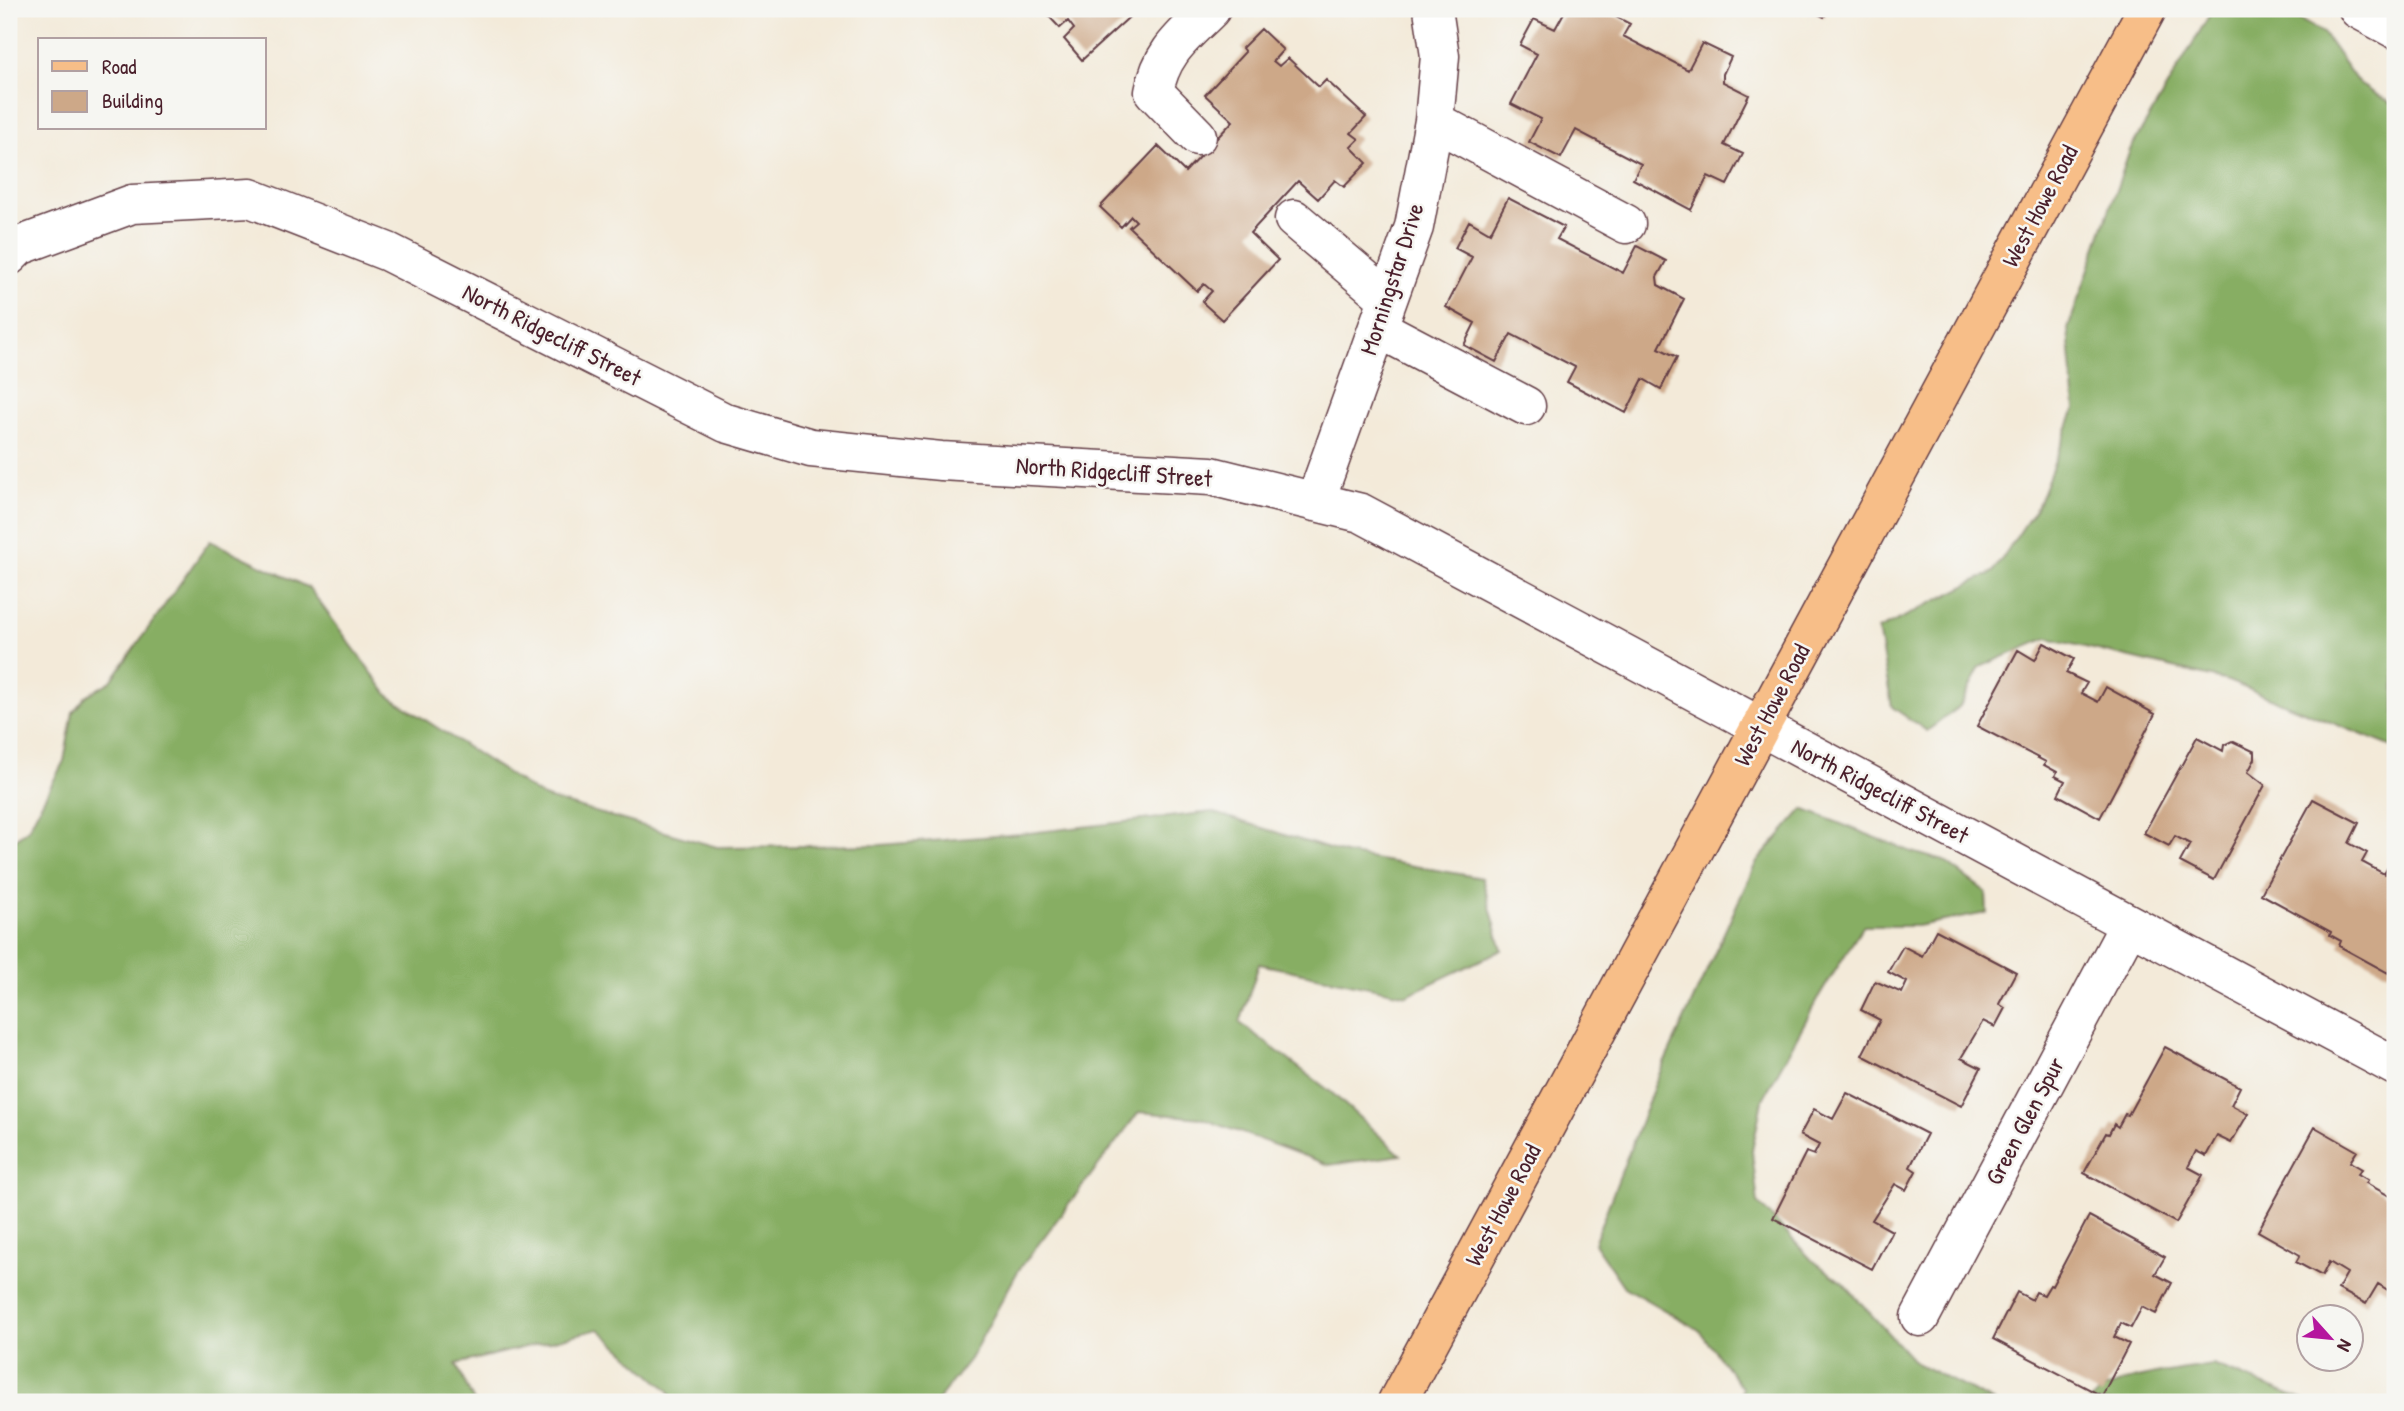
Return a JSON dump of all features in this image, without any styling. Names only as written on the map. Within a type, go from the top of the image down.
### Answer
[{"type":"main road","name":"West Howe Road","points":[[1397,1402],[2147,9]]},
{"type":"street","points":[[1197,136],[1154,92],[1158,68],[1175,45],[1211,9]]},
{"type":"street","name":"Morningstar Drive","points":[[1315,502],[1414,227],[1434,121],[1440,56],[1433,9]]},
{"type":"street","points":[[2358,9],[2395,29]]},
{"type":"street","points":[[1434,121],[1626,225]]},
{"type":"street","name":"North Ridgecliff Street","points":[[9,256],[19,246],[132,204],[250,198],[388,252],[726,423],[811,449],[941,461],[1211,476],[1361,513],[2395,1066]]},
{"type":"street","points":[[1294,219],[1382,313],[1525,406]]},
{"type":"street","name":"Green Glen Spur","points":[[1920,1317],[2129,925]]},
{"type":"green space","points":[[2213,9],[2281,9],[2323,33],[2359,84],[2395,105],[2395,748],[2228,681],[2047,638],[1980,667],[1960,706],[1927,731],[1892,707],[1878,630],[1993,572],[2038,505],[2075,409],[2068,329],[2130,150]]},
{"type":"green space","points":[[210,541],[309,588],[389,696],[543,797],[717,847],[880,845],[1020,834],[1212,812],[1345,854],[1482,878],[1502,950],[1407,995],[1259,964],[1240,1023],[1331,1092],[1401,1155],[1329,1165],[1201,1118],[1139,1112],[1018,1271],[970,1359],[936,1402],[674,1402],[669,1391],[599,1329],[456,1364],[474,1402],[9,1402],[9,844],[28,829],[64,761],[73,712],[86,696],[111,681]]},
{"type":"green space","points":[[1803,809],[1912,852],[1944,861],[1986,892],[1987,913],[1917,926],[1863,926],[1817,1000],[1762,1101],[1752,1151],[1758,1203],[1811,1259],[1843,1283],[1914,1362],[1994,1402],[1740,1402],[1742,1388],[1699,1330],[1624,1287],[1594,1243],[1657,1079],[1756,863]]},
{"type":"green space","points":[[2213,1365],[2308,1402],[2089,1402],[2100,1393],[2130,1380]]},
{"type":"building","points":[[1042,9],[1138,9],[1082,60],[1064,39],[1074,29],[1068,21],[1060,28]]},
{"type":"building","points":[[1566,9],[1601,9],[1630,24],[1623,36],[1688,70],[1702,43],[1731,57],[1723,74],[1723,82],[1749,95],[1724,145],[1743,154],[1727,185],[1708,176],[1691,210],[1633,179],[1641,164],[1576,130],[1561,158],[1529,142],[1541,119],[1511,104],[1537,54],[1520,45],[1534,19],[1555,29]]},
{"type":"building","points":[[1808,9],[1828,9],[1824,17]]},
{"type":"building","points":[[1261,29],[1283,50],[1273,61],[1279,66],[1288,58],[1319,87],[1326,80],[1366,117],[1351,133],[1359,139],[1351,147],[1367,163],[1344,187],[1335,180],[1318,199],[1298,181],[1250,233],[1278,260],[1222,320],[1202,302],[1212,291],[1204,284],[1197,291],[1129,227],[1136,221],[1131,216],[1121,227],[1100,207],[1158,146],[1185,172],[1233,121],[1205,95],[1245,52],[1242,48]]},
{"type":"building","points":[[1508,198],[1564,227],[1557,239],[1623,273],[1637,246],[1666,261],[1657,277],[1658,285],[1684,299],[1659,348],[1677,357],[1661,389],[1643,379],[1626,413],[1567,382],[1575,367],[1511,334],[1496,362],[1464,345],[1475,323],[1446,307],[1472,257],[1455,248],[1469,221],[1490,233]]},
{"type":"building","points":[[2044,643],[2074,659],[2066,673],[2087,683],[2081,693],[2098,702],[2106,687],[2155,714],[2100,818],[2058,795],[2065,781],[2055,776],[2057,772],[2044,765],[2046,762],[1977,726],[2018,650],[2035,660]]},
{"type":"building","points":[[2197,737],[2223,751],[2224,745],[2232,741],[2255,752],[2255,759],[2248,772],[2265,785],[2214,880],[2180,862],[2190,844],[2175,836],[2169,846],[2144,833]]},
{"type":"building","points":[[2313,799],[2359,823],[2349,843],[2367,853],[2362,862],[2384,874],[2393,858],[2395,859],[2395,961],[2388,973],[2339,946],[2341,941],[2330,935],[2331,932],[2261,894]]},
{"type":"building","points":[[1936,930],[2016,972],[1999,1004],[2005,1008],[1995,1027],[1983,1021],[1961,1058],[1981,1068],[1961,1106],[1862,1055],[1880,1020],[1861,1010],[1875,981],[1902,993],[1907,982],[1888,972],[1903,946],[1922,956]]},
{"type":"building","points":[[2165,1047],[2240,1087],[2231,1105],[2248,1114],[2231,1143],[2217,1136],[2206,1156],[2196,1151],[2188,1167],[2203,1175],[2176,1223],[2084,1173],[2106,1133],[2109,1134],[2114,1124],[2118,1127],[2125,1114],[2128,1115]]},
{"type":"building","points":[[1847,1093],[1927,1134],[1910,1167],[1916,1171],[1906,1190],[1895,1184],[1872,1220],[1892,1231],[1872,1269],[1773,1218],[1806,1152],[1814,1155],[1819,1145],[1800,1135],[1814,1109],[1833,1119]]},
{"type":"building","points":[[2315,1127],[2357,1151],[2350,1162],[2362,1169],[2358,1174],[2368,1180],[2366,1183],[2395,1199],[2394,1294],[2378,1284],[2366,1304],[2338,1289],[2347,1273],[2329,1262],[2322,1276],[2296,1262],[2300,1255],[2258,1231]]},
{"type":"building","points":[[2089,1216],[2165,1257],[2155,1274],[2172,1283],[2156,1314],[2142,1307],[2131,1328],[2121,1323],[2114,1337],[2129,1344],[2102,1396],[1993,1339],[2017,1292],[2032,1300],[2036,1292],[2044,1295],[2050,1285],[2052,1286]]}]
